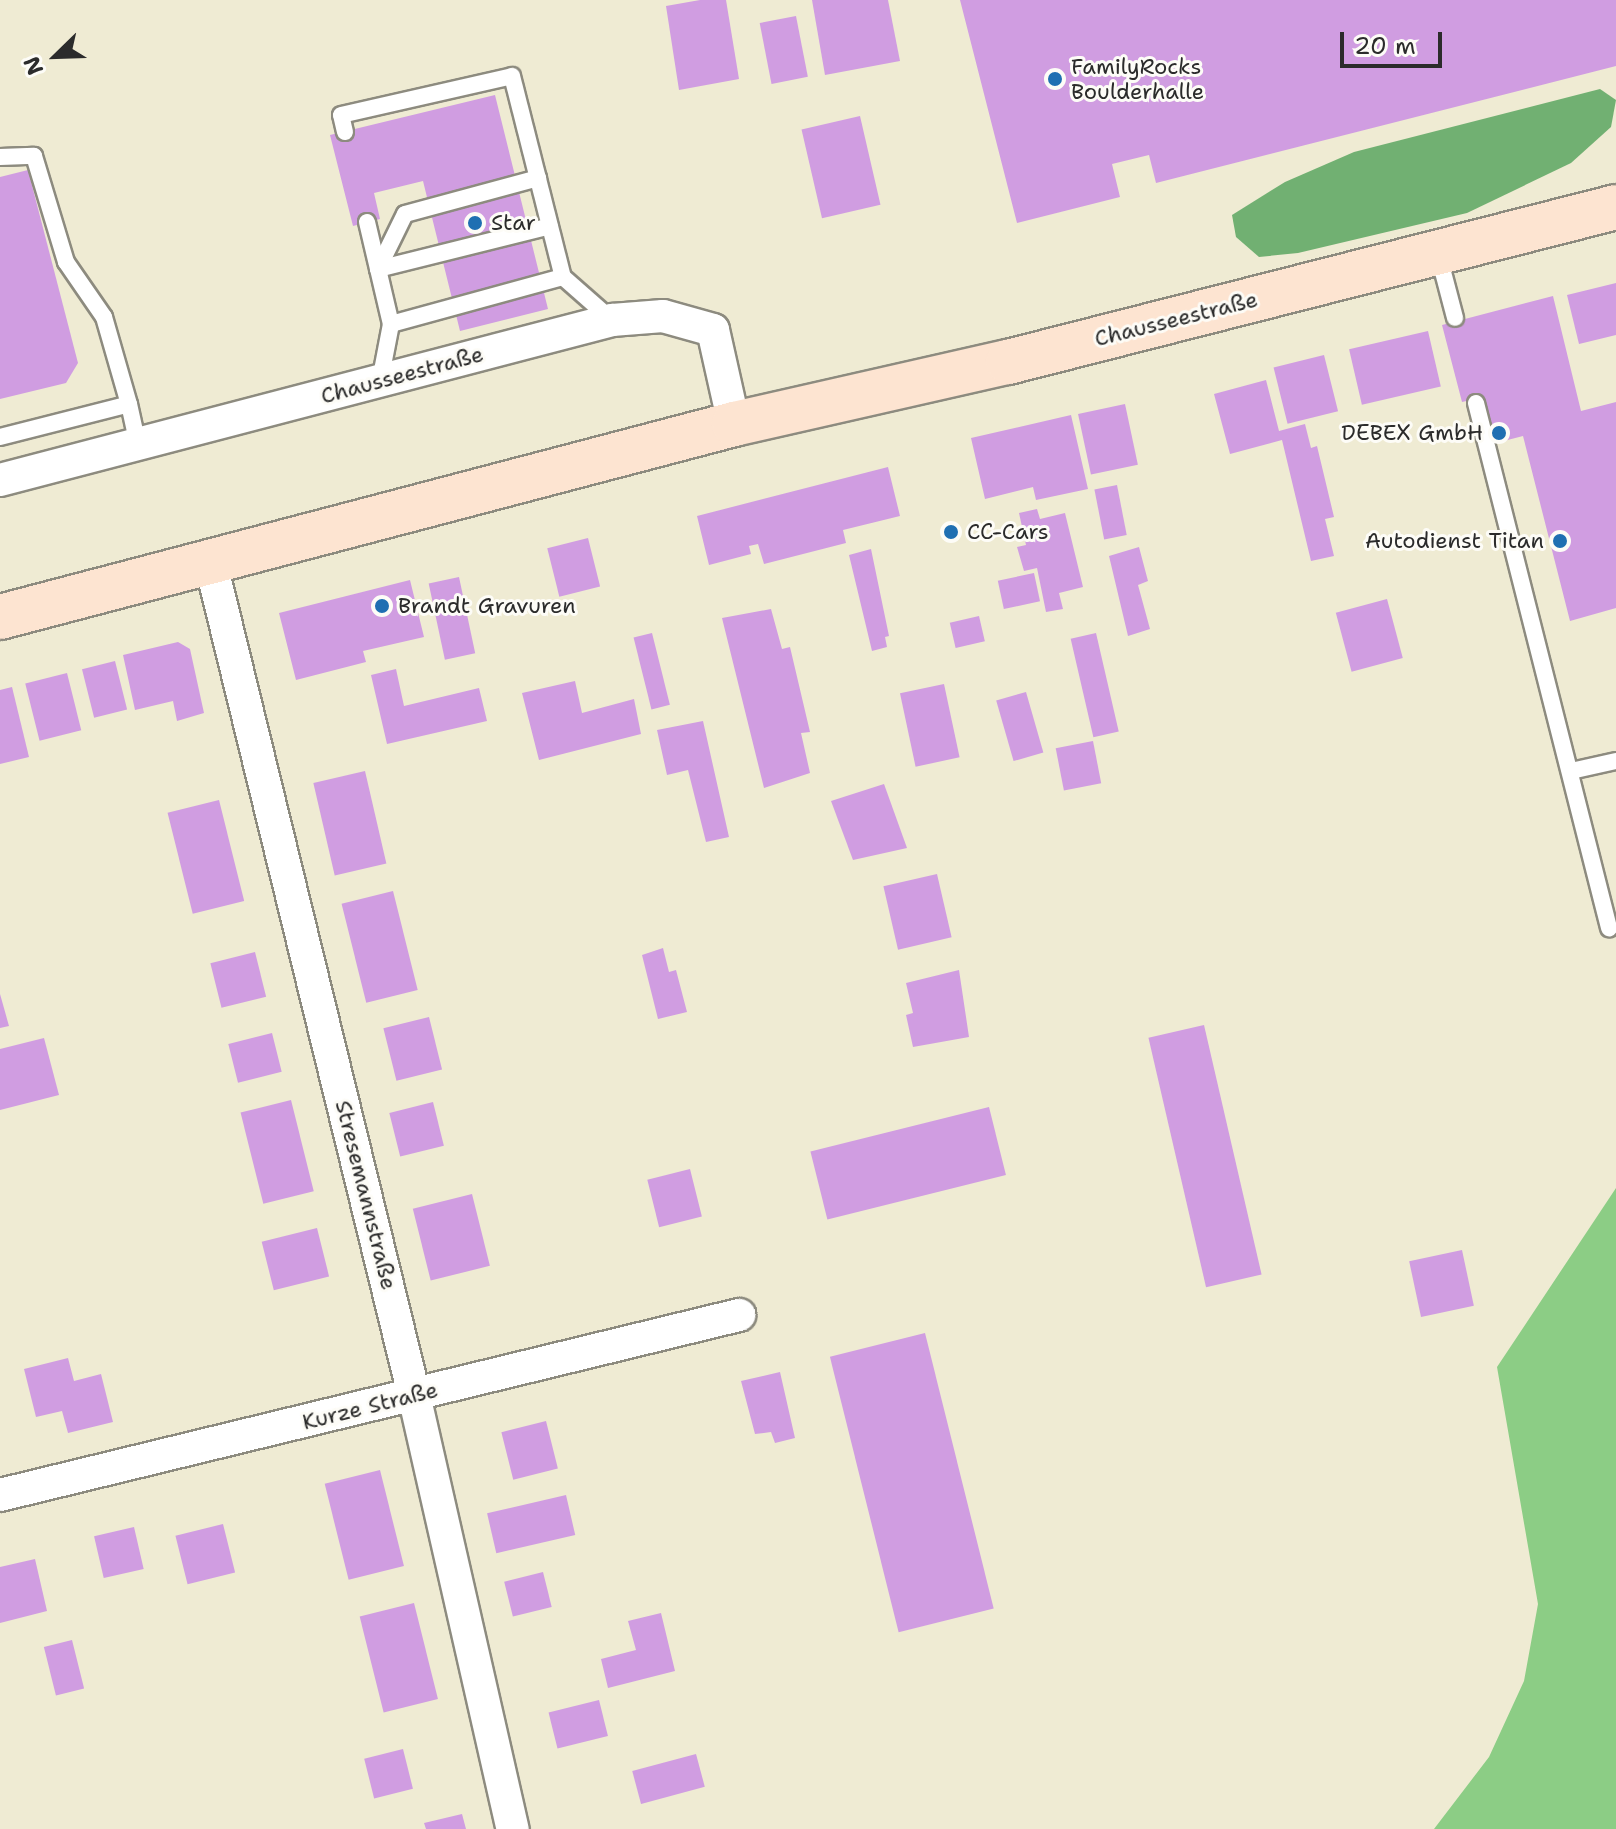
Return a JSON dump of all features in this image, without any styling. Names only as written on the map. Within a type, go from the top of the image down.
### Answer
[{"type":"main road","name":"Chausseestraße","points":[[0,617],[734,424],[1008,362],[1616,207]]},
{"type":"street","name":"Chausseestraße","points":[[0,480],[612,320],[663,316],[713,330],[734,424]]},
{"type":"street","name":"Stresemannstraße","points":[[211,564],[414,1395],[513,1829]]},
{"type":"street","name":"Kurze Straße","points":[[0,1495],[739,1315]]},
{"type":"lane","points":[[345,132],[341,115],[512,76],[563,277],[612,320]]},
{"type":"lane","points":[[0,157],[34,156],[66,262],[104,317],[138,445]]},
{"type":"lane","points":[[538,178],[405,214],[378,269],[550,226]]},
{"type":"lane","points":[[367,222],[391,324],[380,381]]},
{"type":"lane","points":[[1438,251],[1455,318]]},
{"type":"lane","points":[[391,324],[563,277]]},
{"type":"lane","points":[[1476,403],[1609,928]]},
{"type":"lane","points":[[0,437],[129,404]]},
{"type":"lane","points":[[1571,771],[1616,761]]},
{"type":"green space","points":[[1600,89],[1616,100],[1611,127],[1571,163],[1467,213],[1298,253],[1259,257],[1236,237],[1232,215],[1285,182],[1354,152]]},
{"type":"green space","points":[[1616,1188],[1616,1829],[1434,1829],[1489,1757],[1524,1681],[1538,1604],[1497,1367]]},
{"type":"building","points":[[700,0],[726,0],[739,79],[679,90],[666,6]]},
{"type":"building","points":[[812,0],[888,0],[900,61],[825,75]]},
{"type":"building","points":[[960,0],[1616,0],[1616,66],[1156,183],[1149,155],[1112,164],[1120,197],[1017,223]]},
{"type":"building","points":[[796,16],[808,77],[772,84],[760,23]]},
{"type":"building","points":[[495,95],[548,309],[460,331],[423,181],[374,193],[380,219],[353,226],[330,135]]},
{"type":"building","points":[[860,116],[880,205],[822,218],[802,129]]},
{"type":"building","points":[[28,170],[78,363],[66,383],[0,399],[0,177]]},
{"type":"building","points":[[1616,283],[1616,335],[1579,344],[1567,295]]},
{"type":"building","points":[[1553,296],[1581,411],[1616,402],[1616,608],[1570,621],[1523,436],[1496,443],[1484,397],[1462,402],[1442,325]]},
{"type":"building","points":[[1428,331],[1441,387],[1362,405],[1349,349]]},
{"type":"building","points":[[1324,355],[1338,411],[1288,424],[1274,368]]},
{"type":"building","points":[[1266,380],[1279,431],[1305,424],[1311,448],[1317,446],[1334,517],[1325,519],[1334,556],[1311,561],[1282,440],[1230,454],[1214,394]]},
{"type":"building","points":[[1125,404],[1138,465],[1091,475],[1078,414]]},
{"type":"building","points":[[1071,415],[1088,489],[1036,500],[1033,487],[985,499],[971,438]]},
{"type":"building","points":[[888,467],[900,516],[843,530],[846,543],[764,564],[758,544],[749,546],[751,554],[709,565],[697,516]]},
{"type":"building","points":[[1117,485],[1127,535],[1104,539],[1094,489]]},
{"type":"building","points":[[1037,509],[1040,519],[1065,513],[1083,587],[1059,593],[1063,609],[1046,612],[1037,568],[1024,571],[1017,547],[1026,545],[1019,513]]},
{"type":"building","points":[[588,538],[600,587],[559,597],[547,548]]},
{"type":"building","points":[[1139,547],[1148,581],[1138,585],[1150,629],[1128,636],[1109,556]]},
{"type":"building","points":[[871,549],[889,636],[885,637],[887,647],[872,651],[849,555]]},
{"type":"building","points":[[1034,573],[1040,601],[1004,609],[998,581]]},
{"type":"building","points":[[459,577],[475,653],[445,660],[429,583]]},
{"type":"building","points":[[410,580],[424,637],[363,651],[366,662],[296,680],[279,613]]},
{"type":"building","points":[[1387,599],[1403,658],[1352,672],[1336,613]]},
{"type":"building","points":[[771,609],[782,649],[790,647],[810,732],[801,733],[810,773],[764,788],[722,618]]},
{"type":"building","points":[[979,616],[985,641],[956,648],[950,623]]},
{"type":"building","points":[[652,633],[670,705],[651,709],[634,638]]},
{"type":"building","points":[[1096,633],[1119,731],[1093,737],[1071,639]]},
{"type":"building","points":[[178,642],[190,649],[204,713],[177,721],[173,701],[135,710],[123,655]]},
{"type":"building","points":[[115,661],[127,710],[94,718],[82,669]]},
{"type":"building","points":[[396,669],[404,706],[479,688],[487,721],[387,744],[371,675]]},
{"type":"building","points":[[67,673],[81,730],[40,741],[25,683]]},
{"type":"building","points":[[575,681],[582,713],[634,699],[641,734],[539,760],[522,693]]},
{"type":"building","points":[[944,684],[960,757],[916,767],[900,693]]},
{"type":"building","points":[[12,687],[29,757],[0,764],[0,690]]},
{"type":"building","points":[[1026,692],[1043,753],[1014,761],[996,701]]},
{"type":"building","points":[[703,721],[729,837],[706,842],[688,770],[667,775],[657,730]]},
{"type":"building","points":[[1093,741],[1101,783],[1064,790],[1056,748]]},
{"type":"building","points":[[365,771],[386,864],[335,875],[313,783]]},
{"type":"building","points":[[884,784],[907,848],[853,860],[831,801]]},
{"type":"building","points":[[219,800],[244,901],[193,914],[168,813]]},
{"type":"building","points":[[937,874],[952,937],[898,950],[883,886]]},
{"type":"building","points":[[393,891],[418,990],[366,1003],[342,904]]},
{"type":"building","points":[[663,948],[669,972],[676,970],[687,1012],[658,1019],[642,955]]},
{"type":"building","points":[[255,952],[266,997],[221,1008],[210,963]]},
{"type":"building","points":[[959,970],[969,1037],[913,1047],[906,1015],[913,1013],[906,983]]},
{"type":"building","points":[[0,994],[9,1026],[0,1028]]},
{"type":"building","points":[[429,1017],[442,1069],[396,1081],[383,1028]]},
{"type":"building","points":[[1204,1025],[1262,1274],[1206,1287],[1148,1038]]},
{"type":"building","points":[[272,1033],[282,1072],[238,1083],[228,1044]]},
{"type":"building","points":[[44,1038],[59,1095],[0,1110],[0,1049]]},
{"type":"building","points":[[291,1100],[314,1191],[263,1204],[241,1113]]},
{"type":"building","points":[[433,1102],[444,1146],[400,1157],[389,1113]]},
{"type":"building","points":[[989,1107],[1006,1175],[827,1219],[810,1152]]},
{"type":"building","points":[[690,1169],[702,1217],[659,1227],[647,1180]]},
{"type":"building","points":[[472,1194],[490,1266],[431,1281],[413,1209]]},
{"type":"building","points":[[317,1228],[329,1277],[274,1290],[262,1242]]},
{"type":"building","points":[[1462,1250],[1474,1306],[1421,1317],[1409,1261]]},
{"type":"building","points":[[925,1333],[994,1609],[899,1632],[830,1357]]},
{"type":"building","points":[[68,1358],[74,1381],[101,1374],[113,1422],[68,1433],[62,1411],[36,1417],[24,1369]]},
{"type":"building","points":[[780,1372],[795,1438],[775,1443],[771,1432],[755,1434],[741,1381]]},
{"type":"building","points":[[546,1421],[558,1469],[513,1480],[501,1432]]},
{"type":"building","points":[[380,1470],[404,1566],[349,1580],[325,1484]]},
{"type":"building","points":[[566,1495],[575,1535],[496,1553],[487,1513]]},
{"type":"building","points":[[223,1524],[235,1573],[188,1584],[175,1536]]},
{"type":"building","points":[[134,1527],[144,1569],[104,1578],[94,1536]]},
{"type":"building","points":[[35,1559],[47,1611],[0,1623],[0,1567]]},
{"type":"building","points":[[543,1572],[552,1607],[513,1617],[504,1582]]},
{"type":"building","points":[[414,1603],[438,1699],[384,1713],[360,1617]]},
{"type":"building","points":[[661,1613],[675,1671],[608,1688],[601,1659],[636,1650],[628,1621]]},
{"type":"building","points":[[72,1640],[84,1689],[56,1696],[44,1647]]},
{"type":"building","points":[[599,1700],[608,1736],[557,1748],[549,1713]]},
{"type":"building","points":[[403,1749],[413,1789],[374,1798],[364,1759]]},
{"type":"building","points":[[696,1754],[705,1787],[641,1804],[632,1771]]},
{"type":"building","points":[[462,1814],[466,1829],[426,1829],[424,1823]]},
{"type":"place","name":"FamilyRocks Boulderhalle","points":[[1055,79]]},
{"type":"place","name":"Star","points":[[475,223]]},
{"type":"place","name":"DEBEX GmbH","points":[[1499,433]]},
{"type":"place","name":"CC-Cars","points":[[951,532]]},
{"type":"place","name":"Autodienst Titan","points":[[1560,541]]},
{"type":"place","name":"Brandt Gravuren","points":[[382,606]]}]
